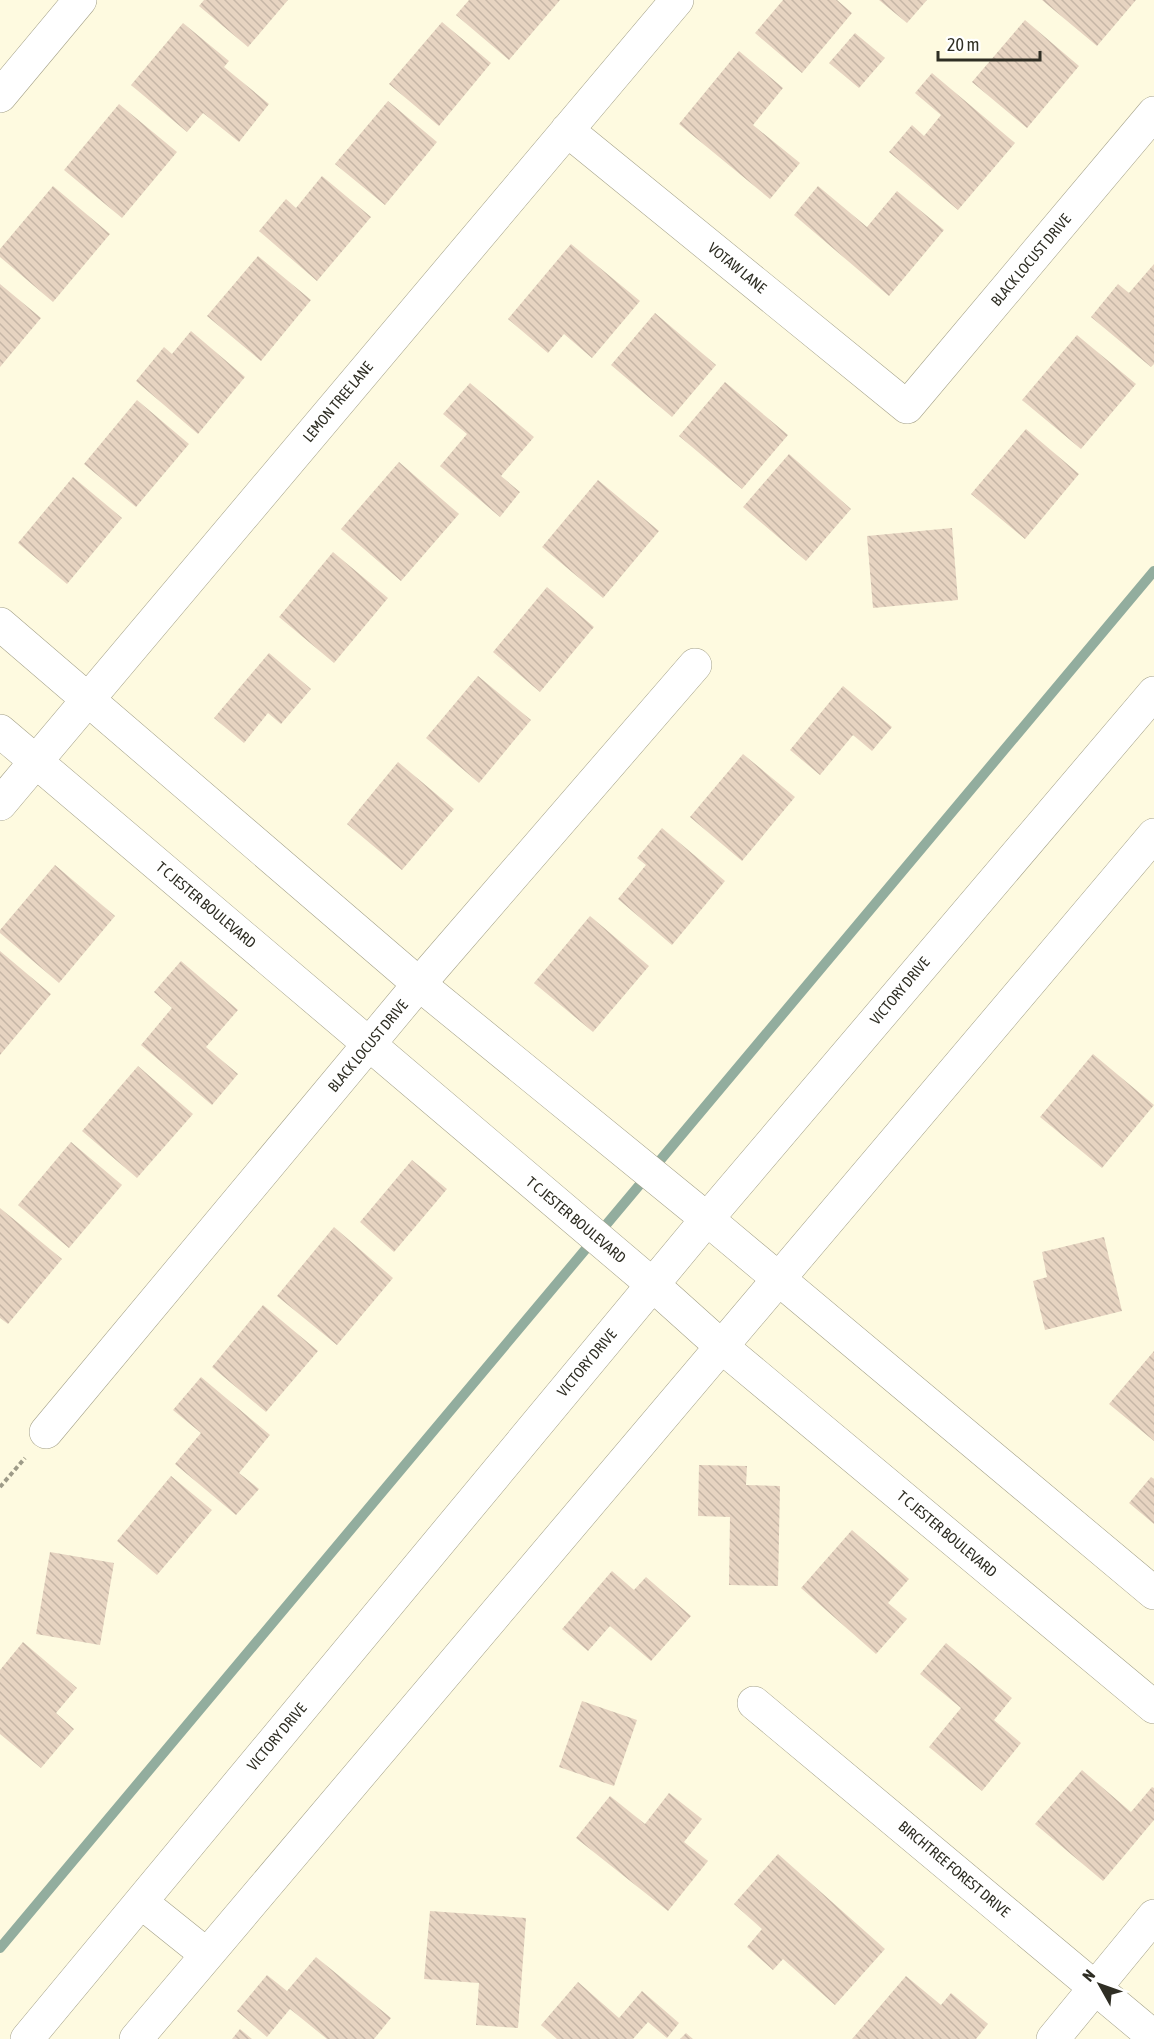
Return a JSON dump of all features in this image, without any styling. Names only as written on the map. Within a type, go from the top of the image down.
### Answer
[{"type":"street","points":[[0,96],[80,0]]},
{"type":"street","name":"LEMON TREE LANE","points":[[0,804],[676,0]]},
{"type":"street","name":"BLACK LOCUST DRIVE","points":[[907,407],[1154,113]]},
{"type":"street","name":"VOTAW LANE","points":[[567,130],[907,407]]},
{"type":"street","points":[[0,624],[419,984],[781,1278],[1154,1593]]},
{"type":"street","name":"BLACK LOCUST DRIVE","points":[[46,1432],[419,984],[695,665]]},
{"type":"street","name":"VICTORY DRIVE","points":[[27,2039],[707,1219],[1154,693]]},
{"type":"street","name":"T C JESTER BOULEVARD","points":[[0,731],[653,1284],[723,1347],[1154,1707]]},
{"type":"street","points":[[136,2039],[1154,835]]},
{"type":"street","name":"BIRCHTREE FOREST DRIVE","points":[[754,1703],[1154,2037]]},
{"type":"street","points":[[141,1902],[207,1955]]},
{"type":"street","points":[[1053,2039],[1154,1916]]},
{"type":"building","points":[[204,0],[288,0],[248,47],[199,6]]},
{"type":"building","points":[[469,0],[560,0],[509,60],[456,15]]},
{"type":"building","points":[[783,0],[837,0],[852,13],[802,73],[755,33]]},
{"type":"building","points":[[879,0],[927,0],[907,23]]},
{"type":"building","points":[[1042,0],[1136,0],[1097,46]]},
{"type":"building","points":[[1025,20],[1079,66],[1027,128],[972,82]]},
{"type":"building","points":[[442,22],[491,63],[439,126],[389,84]]},
{"type":"building","points":[[183,23],[229,61],[224,67],[269,104],[239,142],[203,113],[187,132],[131,85]]},
{"type":"building","points":[[855,33],[885,58],[859,88],[829,63]]},
{"type":"building","points":[[739,51],[783,88],[753,125],[800,163],[770,199],[679,124]]},
{"type":"building","points":[[932,73],[1015,143],[958,210],[889,152],[912,125],[924,136],[941,115],[915,93]]},
{"type":"building","points":[[388,101],[437,142],[385,205],[335,164]]},
{"type":"building","points":[[119,104],[177,152],[122,218],[64,170]]},
{"type":"building","points":[[322,176],[371,217],[317,281],[259,231],[286,199],[296,208]]},
{"type":"building","points":[[53,186],[110,234],[53,302],[0,257],[0,249]]},
{"type":"building","points":[[818,186],[867,227],[897,191],[944,230],[889,296],[794,215]]},
{"type":"building","points":[[571,244],[640,301],[592,358],[564,334],[548,353],[508,319]]},
{"type":"building","points":[[258,256],[311,300],[261,361],[207,316]]},
{"type":"building","points":[[1154,264],[1154,364],[1151,367],[1091,317],[1118,284],[1129,293]]},
{"type":"building","points":[[0,284],[41,318],[0,367]]},
{"type":"building","points":[[655,313],[716,365],[672,417],[611,365]]},
{"type":"building","points":[[191,331],[245,377],[198,434],[136,381],[164,347],[172,354]]},
{"type":"building","points":[[1077,335],[1136,384],[1081,449],[1022,400]]},
{"type":"building","points":[[725,382],[788,435],[742,489],[679,436]]},
{"type":"building","points":[[470,383],[534,437],[501,476],[520,492],[500,517],[440,466],[467,434],[443,414]]},
{"type":"building","points":[[137,400],[189,444],[136,507],[84,464]]},
{"type":"building","points":[[1026,429],[1079,474],[1025,539],[971,494]]},
{"type":"building","points":[[789,454],[851,509],[806,561],[743,507]]},
{"type":"building","points":[[399,462],[459,514],[401,581],[341,529]]},
{"type":"building","points":[[73,477],[122,518],[67,584],[18,543]]},
{"type":"building","points":[[598,480],[659,531],[603,598],[542,547]]},
{"type":"building","points":[[952,528],[958,600],[873,608],[867,536]]},
{"type":"building","points":[[333,552],[388,598],[334,663],[279,617]]},
{"type":"building","points":[[547,587],[594,627],[540,692],[493,652]]},
{"type":"building","points":[[269,653],[311,689],[281,724],[268,713],[244,743],[214,718]]},
{"type":"building","points":[[478,676],[531,720],[479,783],[426,738]]},
{"type":"building","points":[[843,686],[892,727],[872,751],[853,735],[820,775],[790,750]]},
{"type":"building","points":[[743,754],[795,797],[742,861],[690,817]]},
{"type":"building","points":[[398,762],[454,809],[402,870],[347,824]]},
{"type":"building","points":[[662,828],[725,881],[672,945],[618,899],[646,865],[637,858]]},
{"type":"building","points":[[55,865],[115,916],[59,983],[0,933],[0,930]]},
{"type":"building","points":[[590,916],[649,966],[593,1032],[534,983]]},
{"type":"building","points":[[0,951],[51,994],[0,1055]]},
{"type":"building","points":[[181,961],[238,1010],[206,1047],[238,1074],[212,1105],[141,1045],[172,1008],[154,992]]},
{"type":"building","points":[[1093,1054],[1154,1105],[1102,1168],[1040,1117]]},
{"type":"building","points":[[138,1066],[193,1114],[137,1178],[82,1131]]},
{"type":"building","points":[[71,1142],[122,1185],[69,1248],[18,1205]]},
{"type":"building","points":[[412,1160],[447,1189],[394,1252],[360,1222]]},
{"type":"building","points":[[0,1208],[62,1259],[8,1324],[0,1318]]},
{"type":"building","points":[[334,1227],[393,1278],[337,1345],[277,1296]]},
{"type":"building","points":[[1104,1237],[1122,1311],[1045,1330],[1033,1281],[1047,1277],[1042,1252]]},
{"type":"building","points":[[263,1305],[318,1351],[266,1412],[212,1367]]},
{"type":"building","points":[[1154,1351],[1154,1441],[1109,1404]]},
{"type":"building","points":[[201,1377],[270,1435],[239,1473],[259,1489],[236,1515],[175,1464],[201,1433],[173,1410]]},
{"type":"building","points":[[699,1465],[747,1466],[746,1485],[780,1486],[778,1586],[729,1585],[730,1517],[698,1516]]},
{"type":"building","points":[[171,1476],[212,1510],[157,1575],[117,1541]]},
{"type":"building","points":[[1151,1477],[1154,1479],[1154,1524],[1129,1503]]},
{"type":"building","points":[[852,1530],[909,1579],[888,1603],[907,1619],[876,1654],[801,1588]]},
{"type":"building","points":[[50,1552],[114,1563],[100,1645],[36,1634]]},
{"type":"building","points":[[612,1571],[634,1590],[646,1577],[691,1616],[651,1661],[610,1626],[588,1651],[562,1629]]},
{"type":"building","points":[[23,1642],[77,1688],[56,1713],[74,1729],[41,1768],[0,1734],[0,1670]]},
{"type":"building","points":[[946,1643],[1012,1698],[994,1720],[1021,1743],[982,1791],[929,1747],[961,1708],[920,1674]]},
{"type":"building","points":[[582,1701],[637,1720],[614,1786],[559,1767]]},
{"type":"building","points":[[1082,1770],[1131,1812],[1152,1787],[1154,1788],[1154,1820],[1103,1881],[1035,1824]]},
{"type":"building","points":[[669,1793],[702,1819],[684,1842],[708,1861],[668,1911],[576,1838],[610,1796],[645,1824]]},
{"type":"building","points":[[778,1854],[885,1949],[835,2005],[783,1959],[773,1970],[747,1947],[762,1929],[734,1904]]},
{"type":"building","points":[[430,1911],[526,1918],[518,2028],[476,2025],[479,1983],[424,1979]]},
{"type":"building","points":[[316,1957],[391,2018],[374,2039],[327,2039],[290,2009],[267,2037],[237,2011],[267,1975],[287,1991]]},
{"type":"building","points":[[906,1976],[941,2005],[951,1993],[988,2024],[976,2039],[852,2039]]},
{"type":"building","points":[[578,1982],[619,2018],[642,1991],[679,2023],[667,2038],[648,2022],[633,2039],[557,2039],[541,2025]]},
{"type":"building","points":[[240,2029],[252,2039],[232,2039]]},
{"type":"building","points":[[686,2033],[693,2039],[680,2039]]},
{"type":"waterway","points":[[0,1948],[1154,571]]}]
